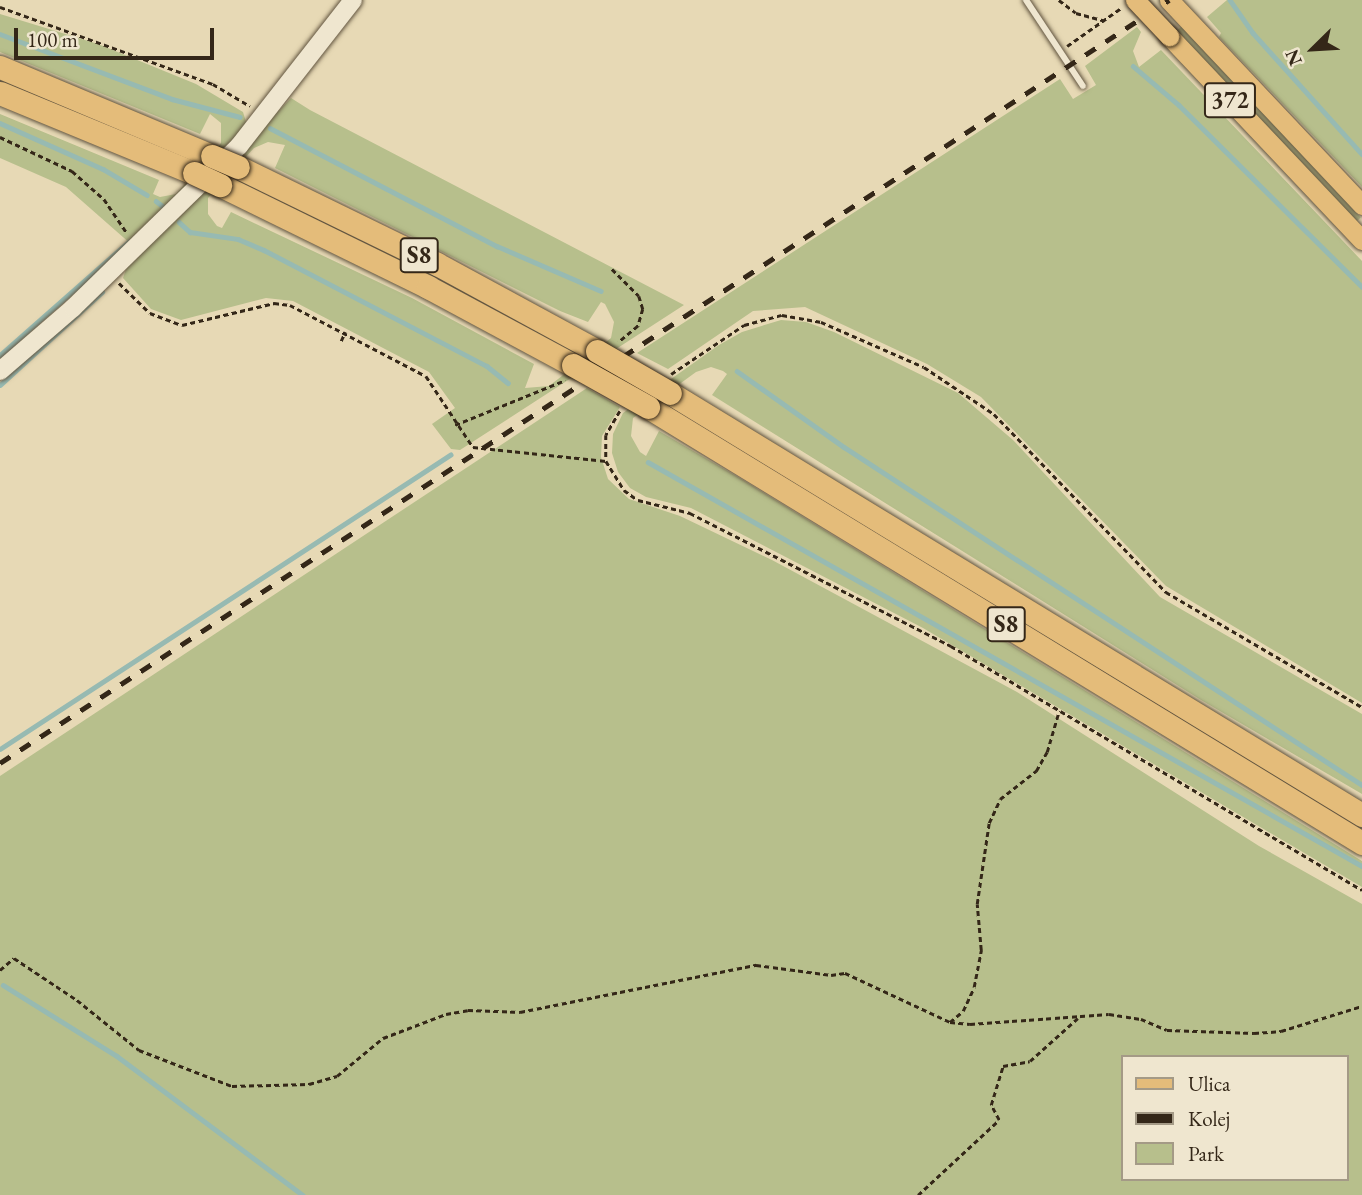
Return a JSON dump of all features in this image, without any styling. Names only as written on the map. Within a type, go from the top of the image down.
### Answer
[{"type":"highway","name":"S8","points":[[0,67],[238,167],[437,264],[597,351],[1362,815]]},
{"type":"highway","name":"S8","points":[[0,93],[220,185],[428,287],[573,365],[648,407],[1362,843]]},
{"type":"main road","name":"372","points":[[1169,0],[1362,205]]},
{"type":"main road","name":"372","points":[[1129,3],[1170,36],[1362,240]]},
{"type":"street","points":[[0,370],[109,274],[265,115],[353,0]]},
{"type":"lane","points":[[1026,0],[1083,86]]},
{"type":"path","points":[[1059,0],[1076,13],[1103,20]]},
{"type":"path","points":[[1061,50],[1129,3]]},
{"type":"path","points":[[0,7],[213,84],[265,115]]},
{"type":"path","points":[[0,137],[72,171],[104,199],[137,247]]},
{"type":"path","points":[[109,274],[150,313],[182,325],[274,303],[304,311],[426,376],[440,391],[455,425],[473,447],[606,461]]},
{"type":"path","points":[[341,341],[345,332]]},
{"type":"path","points":[[950,1022],[963,1011],[974,986],[981,950],[977,904],[989,823],[1000,799],[1036,771],[1047,752],[1059,710]]},
{"type":"path","points":[[0,970],[14,958],[139,1050],[232,1086],[309,1084],[337,1076],[383,1038],[446,1014],[468,1010],[520,1012],[756,965],[831,975],[845,972],[950,1022],[1047,1015],[1078,1018],[1109,1014],[1141,1018],[1167,1030],[1254,1033],[1280,1031],[1362,1006]]},
{"type":"path","points":[[918,1195],[999,1120],[991,1105],[1003,1066],[1030,1061],[1078,1018]]},
{"type":"green space","points":[[1227,0],[1362,0],[1362,187],[1219,37],[1221,33],[1207,17]]},
{"type":"green space","points":[[0,14],[98,44],[196,84],[243,112],[247,125],[132,245],[66,187],[0,158],[0,114],[159,180],[153,194],[160,197],[176,194],[221,143],[221,123],[210,114],[200,134],[0,52]]},
{"type":"green space","points":[[1182,26],[1361,218],[1354,224],[1175,32]]},
{"type":"green space","points":[[1137,27],[1141,32],[1133,51],[1139,67],[1161,50],[1362,261],[1362,703],[1166,586],[981,397],[927,364],[805,307],[753,311],[668,369],[637,353],[1060,79],[1073,99],[1096,85],[1085,66]]},
{"type":"green space","points":[[291,98],[684,305],[460,450],[451,449],[432,424],[455,408],[429,372],[293,301],[266,298],[181,320],[151,309],[123,278],[127,266]],"holes":[[[268,142],[285,145],[275,168],[560,311],[588,322],[601,302],[605,304],[614,322],[611,338],[549,386],[525,388],[534,364],[412,298],[231,212],[222,228],[217,226],[208,214],[208,198],[254,148]]]},
{"type":"green space","points":[[781,320],[806,322],[834,332],[958,393],[1013,440],[1160,597],[1362,714],[1362,794],[1201,700],[712,395],[727,374],[723,371],[711,367],[696,372],[633,418],[631,436],[640,452],[646,456],[659,431],[743,480],[1362,861],[1362,887],[923,628],[691,508],[646,497],[630,488],[618,472],[612,453],[613,434],[623,413],[719,345],[742,332]]},
{"type":"green space","points":[[587,388],[620,407],[602,436],[601,457],[608,479],[629,499],[680,516],[772,560],[1017,692],[1259,846],[1362,904],[1362,1195],[0,1195],[0,776]]},
{"type":"waterway","points":[[1230,0],[1253,33],[1362,154]]},
{"type":"waterway","points":[[0,34],[172,99],[240,117]]},
{"type":"waterway","points":[[1133,66],[1179,105],[1362,287]]},
{"type":"waterway","points":[[0,123],[103,169],[147,195]]},
{"type":"waterway","points":[[270,128],[497,246],[601,291]]},
{"type":"waterway","points":[[156,201],[164,207]]},
{"type":"waterway","points":[[179,222],[190,232],[238,239],[264,250],[487,366],[508,383]]},
{"type":"waterway","points":[[0,355],[128,242]]},
{"type":"waterway","points":[[0,385],[102,292]]},
{"type":"waterway","points":[[737,371],[844,447],[1362,785]]},
{"type":"waterway","points":[[0,749],[450,455]]},
{"type":"waterway","points":[[648,462],[1362,866]]},
{"type":"waterway","points":[[3,985],[117,1056],[303,1195]]},
{"type":"railway","points":[[0,763],[1169,0]]}]
